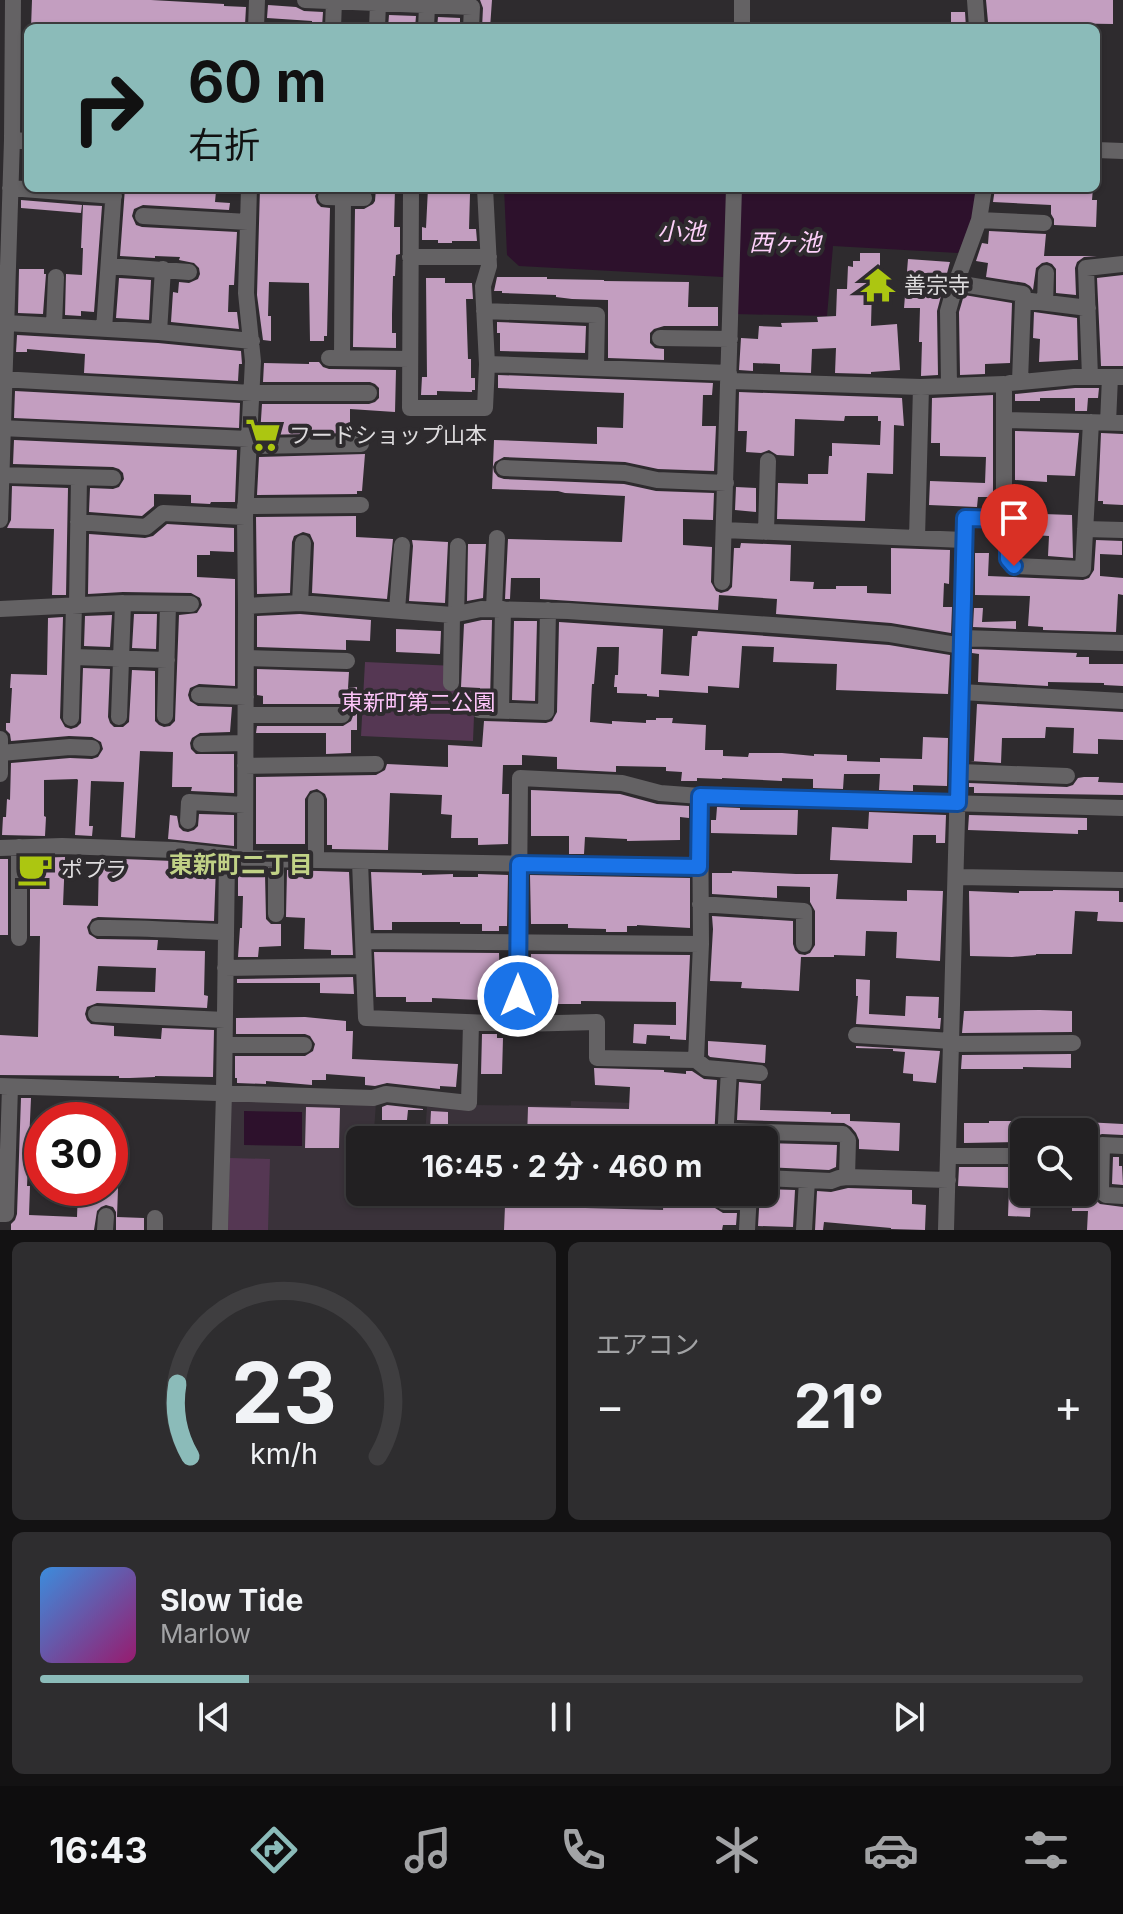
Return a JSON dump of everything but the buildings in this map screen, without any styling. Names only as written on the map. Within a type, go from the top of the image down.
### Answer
[{"type":"street","points":[[0,520],[10,188],[20,141],[6,29],[13,0]]},
{"type":"street","points":[[256,24],[257,0]]},
{"type":"street","points":[[305,0],[472,7],[471,24]]},
{"type":"street","points":[[742,0],[742,24]]},
{"type":"street","points":[[975,0],[977,24]]},
{"type":"street","points":[[333,24],[334,1]]},
{"type":"street","points":[[368,2],[376,24]]},
{"type":"street","points":[[426,24],[427,6]]},
{"type":"street","points":[[1100,150],[1123,151]]},
{"type":"street","points":[[10,188],[24,189]]},
{"type":"street","points":[[104,329],[114,192]]},
{"type":"street","points":[[245,858],[245,512],[252,393],[252,341],[246,293],[249,192]]},
{"type":"street","points":[[411,192],[410,408],[485,408],[487,364],[483,286],[489,266],[485,192]]},
{"type":"street","points":[[722,582],[734,192]]},
{"type":"street","points":[[949,386],[948,311],[979,220],[983,192]]},
{"type":"street","points":[[364,198],[334,197],[336,358],[410,359]]},
{"type":"street","points":[[143,216],[248,222]]},
{"type":"street","points":[[979,220],[1044,223]]},
{"type":"street","points":[[410,257],[489,257]]},
{"type":"street","points":[[1090,377],[1086,268],[1123,264]]},
{"type":"street","points":[[109,266],[189,272]]},
{"type":"street","points":[[159,332],[163,269]]},
{"type":"street","points":[[1045,303],[1046,273]]},
{"type":"street","points":[[54,325],[56,277]]},
{"type":"street","points":[[956,283],[1023,294],[1004,420],[1004,519]]},
{"type":"street","points":[[1023,300],[1088,308]]},
{"type":"street","points":[[484,311],[597,315],[596,368]]},
{"type":"street","points":[[6,323],[252,341]]},
{"type":"street","points":[[660,338],[730,339]]},
{"type":"street","points":[[487,364],[921,387],[1117,377],[1116,423],[1004,420]]},
{"type":"street","points":[[2,379],[252,393],[369,393]]},
{"type":"street","points":[[917,538],[921,387]]},
{"type":"street","points":[[946,1230],[965,518],[1008,519],[1008,559],[1014,566],[1083,569],[1091,422]]},
{"type":"street","points":[[2,428],[249,443],[361,444]]},
{"type":"street","points":[[766,532],[768,461]]},
{"type":"street","points":[[504,468],[625,473],[657,480],[726,483]]},
{"type":"street","points":[[0,475],[113,478]]},
{"type":"street","points":[[71,718],[79,477]]},
{"type":"street","points":[[78,522],[146,527],[163,513],[361,505]]},
{"type":"street","points":[[1085,529],[1123,530]]},
{"type":"street","points":[[724,530],[964,540]]},
{"type":"street","points":[[497,538],[501,711]]},
{"type":"street","points":[[300,603],[303,543]]},
{"type":"street","points":[[397,610],[402,545]]},
{"type":"street","points":[[451,683],[458,546]]},
{"type":"street","points":[[119,717],[123,603]]},
{"type":"street","points":[[0,609],[123,603],[191,604]]},
{"type":"street","points":[[246,606],[300,603],[454,614],[481,609],[548,610],[830,629],[962,642],[1123,643]]},
{"type":"street","points":[[165,716],[168,604]]},
{"type":"street","points":[[479,710],[546,712],[548,610]]},
{"type":"street","points":[[73,657],[167,660]]},
{"type":"street","points":[[246,658],[347,661]]},
{"type":"street","points":[[961,692],[1123,701]]},
{"type":"street","points":[[199,695],[246,697]]},
{"type":"street","points":[[246,715],[342,715]]},
{"type":"street","points":[[201,744],[245,743]]},
{"type":"street","points":[[0,774],[1,746],[92,748]]},
{"type":"street","points":[[245,766],[376,764]]},
{"type":"street","points":[[960,772],[1067,776]]},
{"type":"street","points":[[518,1024],[520,778],[622,783],[660,793],[700,796],[1123,808]]},
{"type":"street","points":[[696,1060],[701,944],[700,796]]},
{"type":"street","points":[[316,800],[316,860]]},
{"type":"street","points":[[188,821],[189,802],[245,805]]},
{"type":"street","points":[[0,848],[62,846],[174,850],[245,858],[699,867]]},
{"type":"street","points":[[19,847],[19,938]]},
{"type":"street","points":[[220,1230],[227,856]]},
{"type":"street","points":[[276,859],[276,914]]},
{"type":"street","points":[[360,861],[366,1018],[518,1024],[597,1022],[597,1058],[696,1060],[706,1068],[760,1073]]},
{"type":"street","points":[[957,877],[1123,880]]},
{"type":"street","points":[[700,904],[804,911],[804,944]]},
{"type":"street","points":[[98,928],[148,927],[160,931],[225,932]]},
{"type":"street","points":[[363,941],[701,944]]},
{"type":"street","points":[[225,968],[364,966]]},
{"type":"street","points":[[96,1014],[225,1020]]},
{"type":"street","points":[[0,1214],[6,1214],[5,1086],[373,1098],[386,1094],[469,1103],[471,1023]]},
{"type":"street","points":[[856,1035],[952,1042],[1073,1043]]},
{"type":"street","points":[[225,1045],[304,1045]]},
{"type":"street","points":[[726,1126],[729,1070]]},
{"type":"street","points":[[778,1135],[843,1134],[848,1140],[847,1177]]},
{"type":"street","points":[[1123,1146],[1102,1145],[1101,1191],[1106,1195],[1123,1196]]},
{"type":"street","points":[[948,1156],[1010,1156]]},
{"type":"street","points":[[778,1179],[948,1180]]},
{"type":"street","points":[[804,1230],[807,1180]]},
{"type":"street","points":[[747,1230],[748,1206]]},
{"type":"shaded area","points":[[231,1098],[376,1102],[374,1126],[346,1126],[346,1206],[699,1206],[698,1230],[226,1230]]},
{"type":"shaded area","points":[[571,1101],[700,1105],[700,1126],[426,1126],[427,1107],[571,1106]]},
{"type":"green space","name":"東新町第二公園","points":[[365,662],[456,666],[455,690],[475,691],[473,741],[361,736]]},
{"type":"green space","points":[[230,1158],[270,1159],[268,1230],[228,1230]]},
{"type":"water","name":"小池","points":[[504,192],[727,192],[723,277],[519,266],[507,255]]},
{"type":"water","name":"西ヶ池","points":[[741,192],[976,192],[972,221],[958,253],[833,246],[827,316],[735,314]]},
{"type":"water","points":[[244,1111],[302,1112],[302,1146],[244,1145]]},
{"type":"place","name":"善宗寺","points":[[878,285]]},
{"type":"place","name":"フードショップ山本","points":[[263,435]]},
{"type":"place","name":"ポプラ","points":[[35,869]]},
{"type":"district","name":"東新町二丁目","points":[[241,865]]},
{"type":"route","points":[[518,996],[519,864],[699,867],[700,796],[958,803],[965,518],[1008,519],[1008,559],[1014,566]]}]
